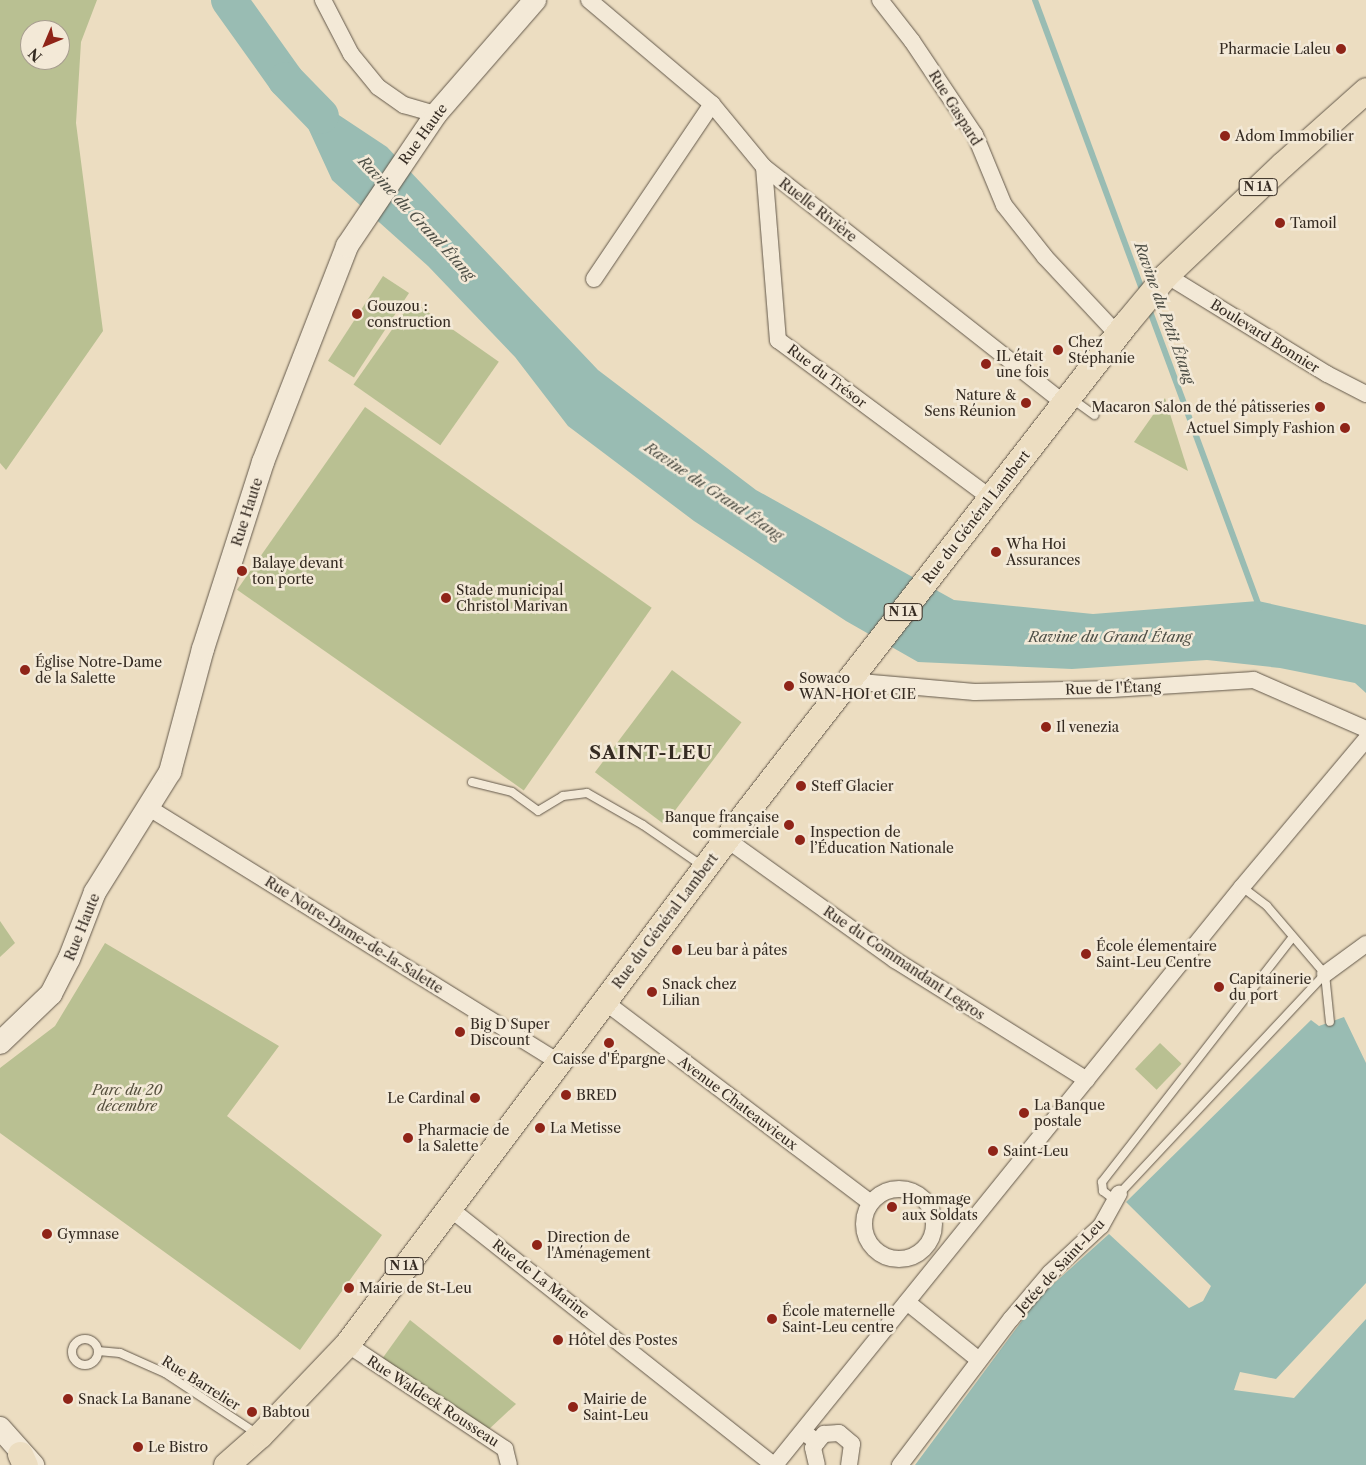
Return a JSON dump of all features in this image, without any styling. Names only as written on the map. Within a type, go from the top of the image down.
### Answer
[{"type":"main road","name":"Rue Haute","points":[[0,1042],[51,994],[69,959],[95,892],[170,772],[203,649],[263,462],[347,246],[436,114],[535,0]]},
{"type":"main road","name":"Rue du Général Lambert","points":[[226,1465],[260,1435],[346,1344],[726,839],[1122,328],[1161,282],[1363,98]]},
{"type":"main road","points":[[0,1428],[26,1461]]},
{"type":"street","points":[[323,0],[351,54],[378,88],[404,104],[436,114]]},
{"type":"street","name":"Ruelle Rivière","points":[[588,0],[646,52],[712,104],[764,167],[1067,400]]},
{"type":"street","name":"Rue Gaspard","points":[[880,0],[912,41],[974,135],[1004,205],[1045,257],[1122,328]]},
{"type":"street","points":[[594,279],[712,104]]},
{"type":"street","name":"Rue du Trésor","points":[[764,167],[778,340],[991,498]]},
{"type":"street","name":"Boulevard Bonnier","points":[[1161,282],[1366,394]]},
{"type":"street","name":"Rue de l'Étang","points":[[849,681],[975,692],[1112,689],[1254,680],[1366,729]]},
{"type":"street","points":[[774,1465],[803,1432],[1242,887],[1366,739]]},
{"type":"street","name":"Rue Notre-Dame-de-la-Salette","points":[[149,808],[559,1062]]},
{"type":"street","name":"Rue du Commandant Legros","points":[[726,839],[895,960],[1087,1080]]},
{"type":"street","points":[[1325,974],[1366,944]]},
{"type":"street","name":"Avenue Chateauvieux","points":[[605,1002],[871,1203]]},
{"type":"street","points":[[898,1189],[919,1196],[932,1214],[934,1226],[926,1246],[916,1255],[905,1259],[893,1258],[873,1248],[864,1227],[871,1203],[887,1191],[898,1189]]},
{"type":"street","name":"Jetée de Saint-Leu","points":[[900,1465],[979,1360],[1050,1273],[1101,1226],[1119,1194]]},
{"type":"street","name":"Rue de La Marine","points":[[448,1207],[774,1465]]},
{"type":"street","points":[[926,1246],[942,1258]]},
{"type":"street","points":[[907,1302],[979,1360]]},
{"type":"street","name":"Rue Waldeck Rousseau","points":[[346,1344],[505,1449],[509,1465]]},
{"type":"street","points":[[803,1432],[817,1442]]},
{"type":"street","points":[[817,1465],[813,1448],[817,1442],[824,1434],[839,1433],[852,1444],[849,1465]]},
{"type":"lane","points":[[1067,400],[1094,415]]},
{"type":"lane","points":[[472,782],[512,792],[538,811],[563,796],[587,793],[642,825],[705,867]]},
{"type":"lane","points":[[1242,887],[1267,906],[1292,938],[1325,974],[1330,1022]]},
{"type":"lane","points":[[1292,938],[1102,1182],[1102,1191],[1111,1197],[1119,1194],[1325,974]]},
{"type":"lane","name":"Rue Barrelier","points":[[98,1351],[120,1353],[165,1373],[260,1435]]},
{"type":"green space","points":[[0,0],[97,0],[81,42],[76,123],[103,331],[6,470],[0,463]]},
{"type":"green space","points":[[383,276],[409,293],[354,378],[328,361]]},
{"type":"green space","points":[[412,301],[499,362],[440,445],[353,385]]},
{"type":"green space","points":[[1165,398],[1188,471],[1134,442]]},
{"type":"green space","name":"Stade municipal Christol Marivan","points":[[365,407],[652,608],[524,790],[237,590]]},
{"type":"green space","points":[[672,670],[741,722],[664,825],[595,772]]},
{"type":"green space","points":[[0,921],[15,943],[0,957]]},
{"type":"green space","name":"Parc du 20 décembre","points":[[105,943],[279,1046],[227,1116],[382,1235],[300,1350],[0,1133],[0,1068],[55,1026]]},
{"type":"green space","points":[[1160,1043],[1182,1064],[1157,1090],[1135,1069]]},
{"type":"green space","points":[[410,1320],[516,1404],[487,1431],[382,1359]]},
{"type":"water","points":[[286,80],[387,147],[598,370],[756,490],[954,600],[1093,614],[1258,601],[1366,625],[1366,693],[1355,683],[1280,668],[1207,660],[1072,669],[918,662],[846,621],[694,521],[568,426],[515,357],[428,266],[332,180]]},
{"type":"water","points":[[1344,1017],[1366,1063],[1366,1283],[1276,1379],[1240,1372],[1234,1390],[1294,1398],[1366,1319],[1366,1465],[915,1465],[1041,1295],[1109,1234],[1189,1308],[1203,1301],[1211,1286],[1126,1202],[1311,1020],[1319,1026]]},
{"type":"waterway","name":"Ravine du Grand Étang","points":[[229,0],[286,80],[321,116]]},
{"type":"waterway","name":"Ravine du Petit Étang","points":[[1035,0],[1143,292]]},
{"type":"waterway","name":"Ravine du Petit Étang","points":[[1148,306],[1260,608]]},
{"type":"place","name":"Pharmacie Laleu","points":[[1341,49]]},
{"type":"place","name":"Adom Immobilier","points":[[1225,136]]},
{"type":"place","name":"Tamoil","points":[[1280,223]]},
{"type":"place","name":"Gouzou : construction","points":[[357,314]]},
{"type":"place","name":"Chez Stéphanie","points":[[1058,350]]},
{"type":"place","name":"IL était une fois","points":[[986,364]]},
{"type":"place","name":"Nature & Sens Réunion","points":[[1026,403]]},
{"type":"place","name":"Macaron Salon de thé pâtisseries","points":[[1320,407]]},
{"type":"place","name":"Actuel Simply Fashion","points":[[1345,428]]},
{"type":"place","name":"Wha Hoi Assurances","points":[[996,552]]},
{"type":"place","name":"Balaye devant ton porte","points":[[242,571]]},
{"type":"place","name":"Stade municipal Christol Marivan","points":[[446,598]]},
{"type":"place","name":"Église Notre-Dame de la Salette","points":[[25,670]]},
{"type":"place","name":"Sowaco WAN-HOI et CIE","points":[[789,686]]},
{"type":"place","name":"Il venezia","points":[[1046,727]]},
{"type":"place","name":"Steff Glacier","points":[[801,786]]},
{"type":"place","name":"Banque française commerciale","points":[[789,825]]},
{"type":"place","name":"Inspection de l’Éducation Nationale","points":[[800,840]]},
{"type":"place","name":"Leu bar à pâtes","points":[[677,950]]},
{"type":"place","name":"École élementaire Saint-Leu Centre","points":[[1086,954]]},
{"type":"place","name":"Capitainerie du port","points":[[1219,987]]},
{"type":"place","name":"Snack chez Lilian","points":[[652,992]]},
{"type":"place","name":"Big D Super Discount","points":[[460,1032]]},
{"type":"place","name":"Caisse d'Épargne","points":[[609,1043]]},
{"type":"place","name":"BRED","points":[[566,1095]]},
{"type":"place","name":"Le Cardinal","points":[[475,1098]]},
{"type":"place","name":"La Banque postale","points":[[1024,1113]]},
{"type":"place","name":"La Metisse","points":[[540,1128]]},
{"type":"place","name":"Pharmacie de la Salette","points":[[408,1138]]},
{"type":"place","name":"Saint-Leu","points":[[993,1151]]},
{"type":"place","name":"Hommage aux Soldats","points":[[892,1207]]},
{"type":"place","name":"Gymnase","points":[[47,1234]]},
{"type":"place","name":"Direction de l'Aménagement","points":[[537,1245]]},
{"type":"place","name":"Mairie de St-Leu","points":[[349,1288]]},
{"type":"place","name":"École maternelle Saint-Leu centre","points":[[772,1319]]},
{"type":"place","name":"Hôtel des Postes","points":[[558,1340]]},
{"type":"place","name":"Snack La Banane","points":[[68,1399]]},
{"type":"place","name":"Mairie de Saint-Leu","points":[[573,1407]]},
{"type":"place","name":"Babtou","points":[[252,1412]]},
{"type":"place","name":"Le Bistro","points":[[138,1447]]},
{"type":"district","name":"SAINT-LEU","points":[[651,753]]}]
